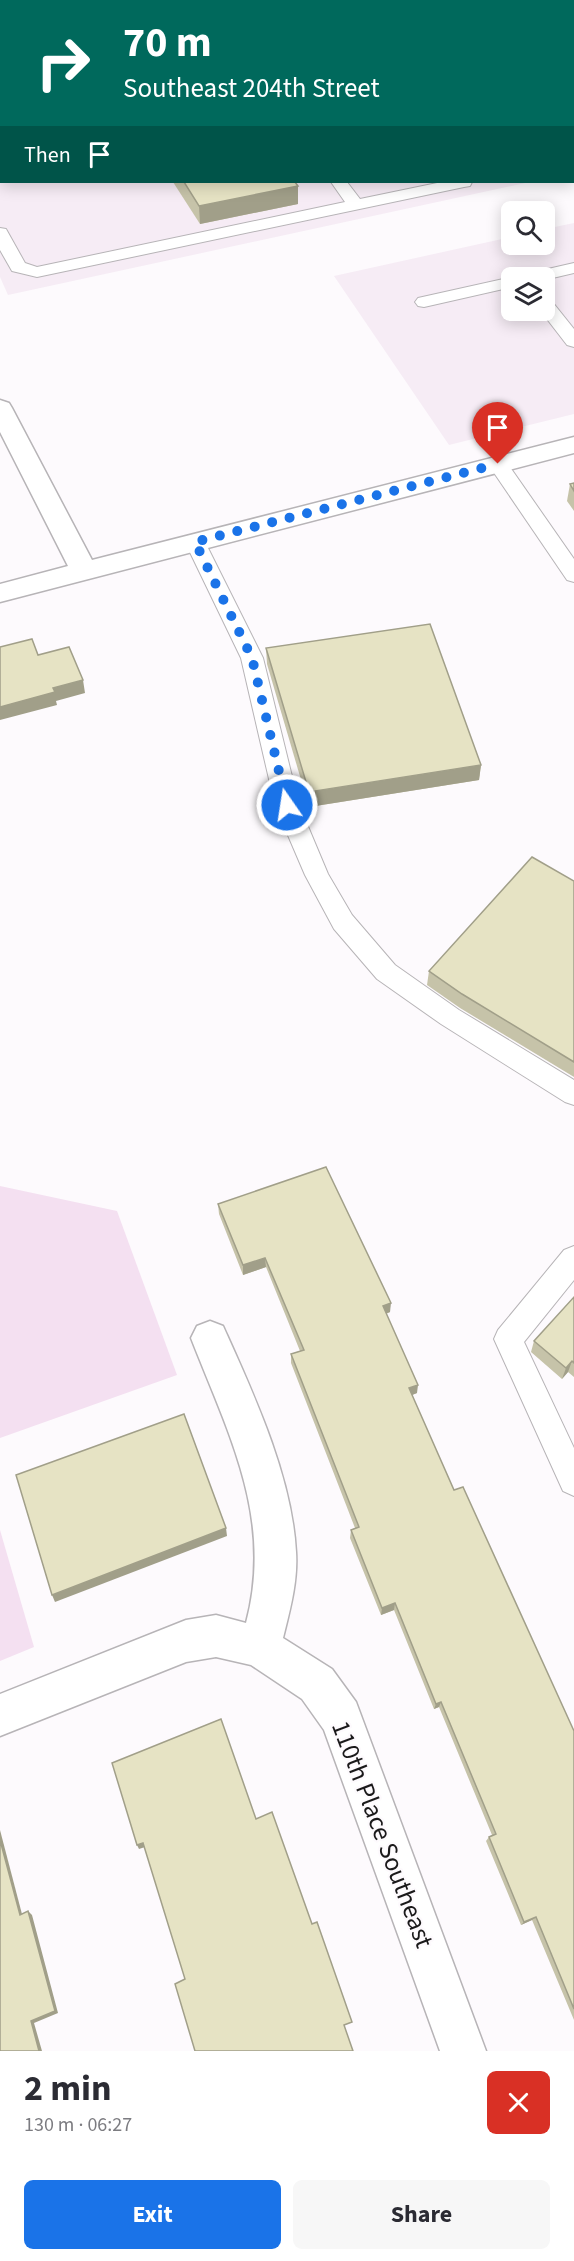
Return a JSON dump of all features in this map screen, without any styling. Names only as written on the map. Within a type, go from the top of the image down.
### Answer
[{"type":"street","points":[[0,408],[85,572]]},
{"type":"street","points":[[0,593],[574,445]]},
{"type":"street","points":[[210,1338],[269,1493],[276,1539],[275,1584],[260,1647]]},
{"type":"street","name":"110th Place Southeast","points":[[0,1715],[186,1641],[216,1636],[260,1647],[317,1684],[340,1717],[464,2051]]},
{"type":"lane","points":[[340,183],[356,205]]},
{"type":"lane","points":[[0,233],[18,267],[37,272],[459,183]]},
{"type":"lane","points":[[555,273],[574,268]]},
{"type":"lane","points":[[424,302],[501,284]]},
{"type":"lane","points":[[555,317],[574,341]]},
{"type":"lane","points":[[498,464],[574,575]]},
{"type":"lane","points":[[195,542],[252,658],[287,805],[317,874],[343,922],[386,972],[450,1017],[574,1094]]},
{"type":"lane","points":[[574,1259],[508,1339],[574,1481]]},
{"type":"shaded area","points":[[0,183],[525,183],[8,295],[0,277]]},
{"type":"shaded area","points":[[574,223],[574,414],[449,445],[334,276],[501,239],[501,255],[555,255],[555,227]]},
{"type":"shaded area","points":[[0,1186],[117,1211],[177,1375],[0,1438]]},
{"type":"shaded area","points":[[0,1530],[34,1647],[0,1661]]},
{"type":"building","points":[[185,183],[296,183],[298,186],[199,206]]},
{"type":"building","points":[[430,624],[481,765],[309,792],[266,648]]},
{"type":"building","points":[[32,639],[38,655],[69,647],[83,680],[53,688],[55,692],[0,707],[0,647]]},
{"type":"building","points":[[532,857],[574,881],[574,1062],[462,994],[429,971]]},
{"type":"building","points":[[326,1167],[391,1303],[383,1306],[418,1385],[409,1388],[454,1490],[463,1487],[574,1731],[574,2009],[536,1917],[524,1922],[489,1837],[496,1834],[441,1702],[436,1704],[395,1603],[382,1608],[351,1530],[359,1527],[291,1354],[304,1350],[265,1258],[243,1265],[218,1204]]},
{"type":"building","points":[[574,1297],[574,1363],[572,1361],[566,1368],[534,1341]]},
{"type":"building","points":[[184,1414],[226,1528],[52,1595],[16,1475]]},
{"type":"building","points":[[221,1719],[256,1819],[272,1812],[312,1924],[317,1922],[352,2022],[344,2025],[353,2051],[195,2051],[175,1984],[185,1979],[143,1843],[137,1845],[112,1763]]},
{"type":"building","points":[[0,1840],[20,1915],[28,1911],[55,2011],[31,2021],[39,2051],[0,2051]]},
{"type":"route","points":[[287,805],[252,658],[195,542],[498,464]]}]
